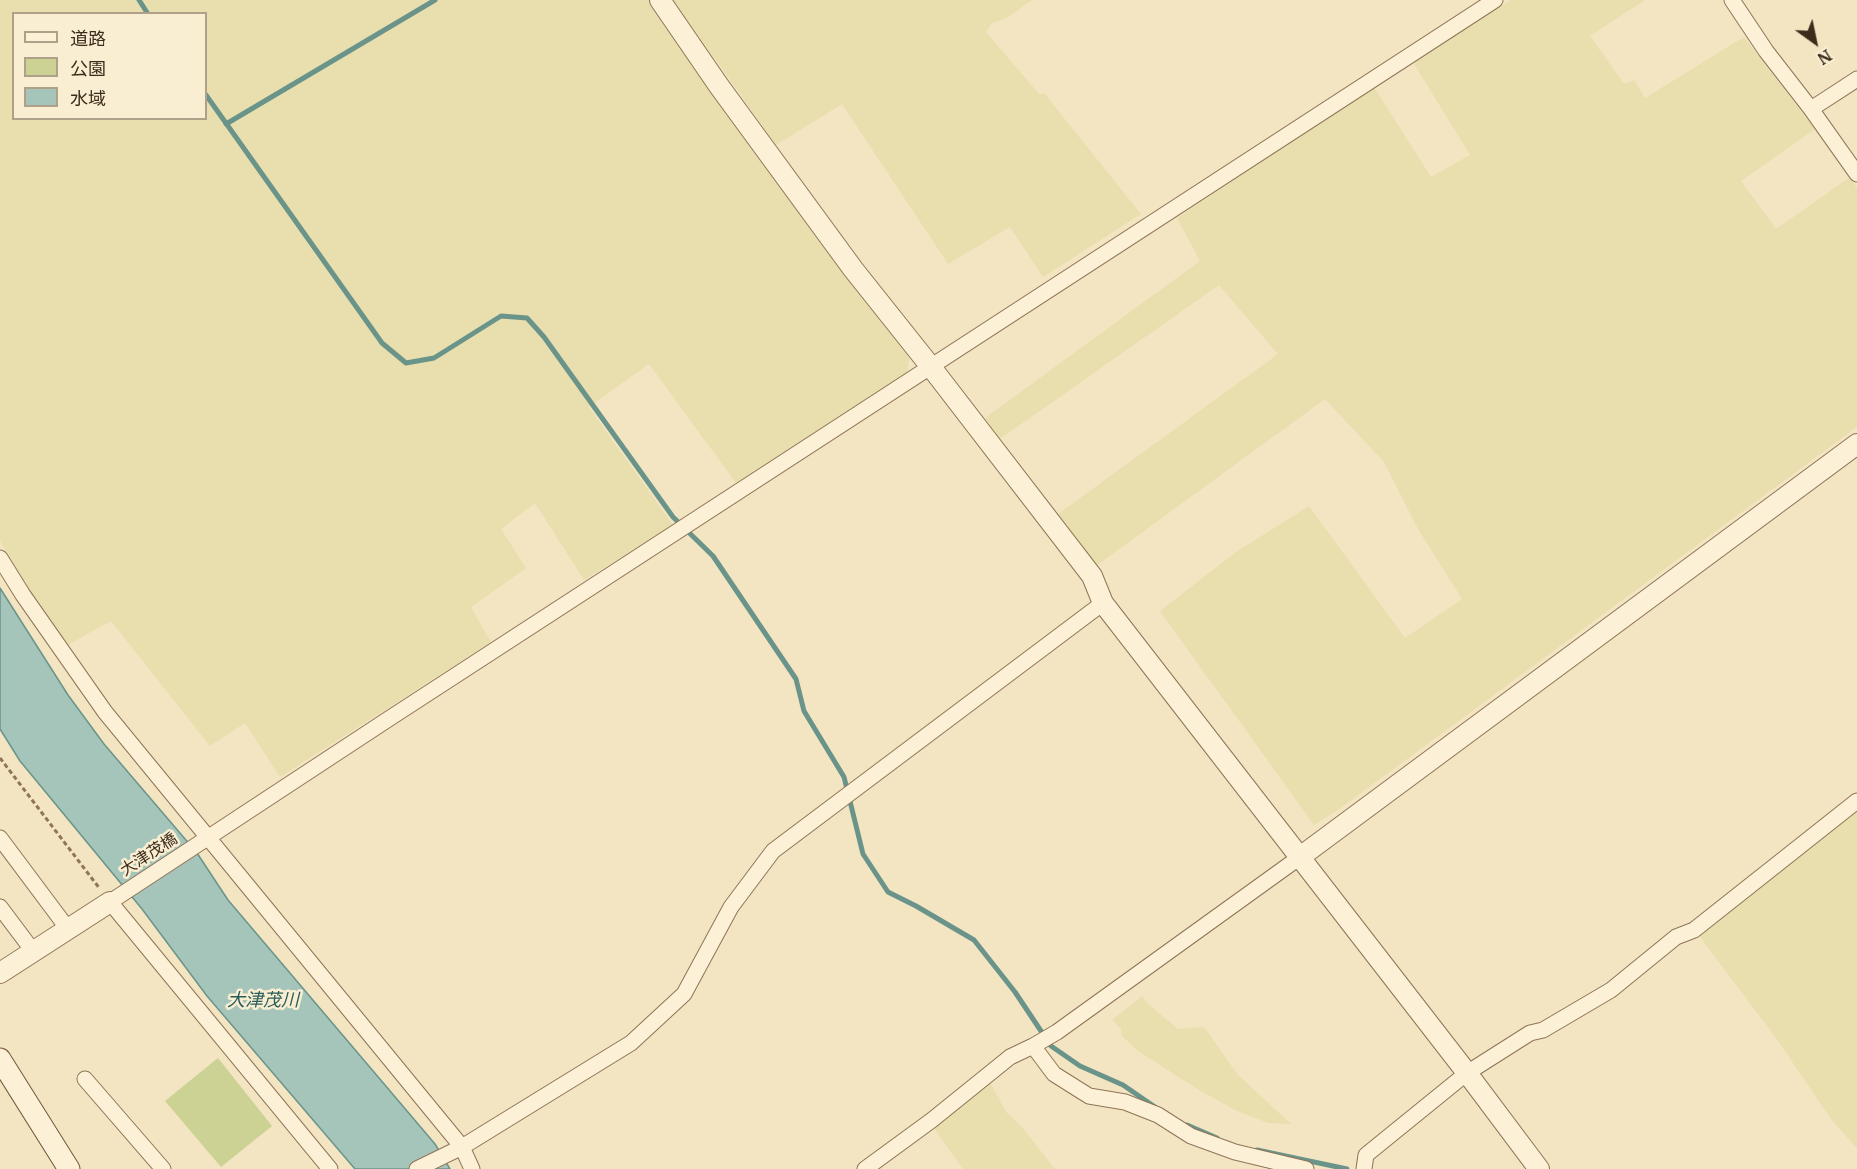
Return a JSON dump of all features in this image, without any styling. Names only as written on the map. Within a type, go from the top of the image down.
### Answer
[{"type":"main road","points":[[0,1059],[69,1169]]},
{"type":"street","points":[[660,0],[718,86],[853,269],[1092,576],[1104,603],[1539,1169]]},
{"type":"street","name":"大津茂橋","points":[[110,902],[1495,0]]},
{"type":"street","points":[[1732,0],[1766,51],[1857,174]]},
{"type":"street","points":[[1811,109],[1857,79]]},
{"type":"street","points":[[865,1169],[932,1120],[1010,1057],[1057,1032],[1300,857],[1857,444]]},
{"type":"street","points":[[0,558],[23,595],[105,712],[462,1147],[472,1169]]},
{"type":"street","points":[[417,1169],[462,1147],[631,1044],[684,994],[731,907],[773,851],[1104,603]]},
{"type":"street","points":[[1365,1162],[1467,1073],[1530,1033],[1543,1030],[1611,990],[1676,937],[1694,930],[1857,801]]},
{"type":"street","points":[[0,838],[68,929]]},
{"type":"street","points":[[0,973],[110,902],[330,1169]]},
{"type":"street","points":[[0,907],[33,951]]},
{"type":"street","points":[[1033,1046],[1054,1074],[1089,1096],[1125,1102],[1158,1115],[1191,1136],[1235,1152],[1306,1169]]},
{"type":"street","points":[[85,1079],[163,1169]]},
{"type":"path","points":[[0,758],[110,902]]},
{"type":"shaded area","points":[[0,0],[650,0],[815,233],[910,355],[907,372],[736,483],[649,364],[589,407],[673,525],[584,580],[535,503],[501,529],[526,568],[471,607],[491,642],[280,777],[245,723],[210,746],[111,621],[64,647],[0,541]]},
{"type":"shaded area","points":[[673,0],[1032,0],[1008,17],[991,24],[986,32],[1040,95],[1044,93],[1141,214],[1043,277],[1010,227],[948,264],[842,104],[776,145]]},
{"type":"shaded area","points":[[1511,0],[1645,0],[1590,36],[1624,84],[1634,80],[1645,98],[1744,37],[1815,129],[1741,181],[1776,229],[1850,177],[1857,188],[1857,427],[1338,810],[1314,825],[1160,611],[1236,552],[1309,506],[1405,638],[1462,599],[1418,529],[1384,462],[1325,399],[1096,566],[1058,514],[1278,354],[1219,285],[1000,439],[985,418],[1200,261],[1177,218],[1374,87],[1431,177],[1470,155],[1413,62]]},
{"type":"shaded area","points":[[1857,810],[1857,1149],[1831,1119],[1776,1038],[1697,933]]},
{"type":"shaded area","points":[[1142,996],[1178,1029],[1204,1027],[1238,1075],[1291,1124],[1268,1123],[1235,1110],[1138,1051],[1121,1035],[1122,1030],[1112,1020]]},
{"type":"shaded area","points":[[989,1081],[1007,1113],[1022,1127],[1055,1169],[963,1169],[933,1127]]},
{"type":"green space","points":[[218,1058],[272,1126],[221,1167],[165,1101]]},
{"type":"water","name":"大津茂川","points":[[0,588],[68,695],[104,744],[197,853],[228,900],[435,1144],[450,1169],[355,1169],[207,996],[142,909],[20,761],[0,729]]},
{"type":"waterway","points":[[139,0],[147,12]]},
{"type":"waterway","points":[[226,124],[435,0]]},
{"type":"waterway","points":[[207,96],[382,343],[406,363],[434,358],[501,316],[527,318],[544,337],[673,517],[713,556],[796,679],[804,711],[844,777],[863,854],[888,892],[974,940],[1015,992],[1051,1046],[1080,1066],[1123,1085],[1155,1107]]},
{"type":"waterway","points":[[1187,1125],[1217,1138]]},
{"type":"waterway","points":[[1257,1150],[1347,1169]]}]
